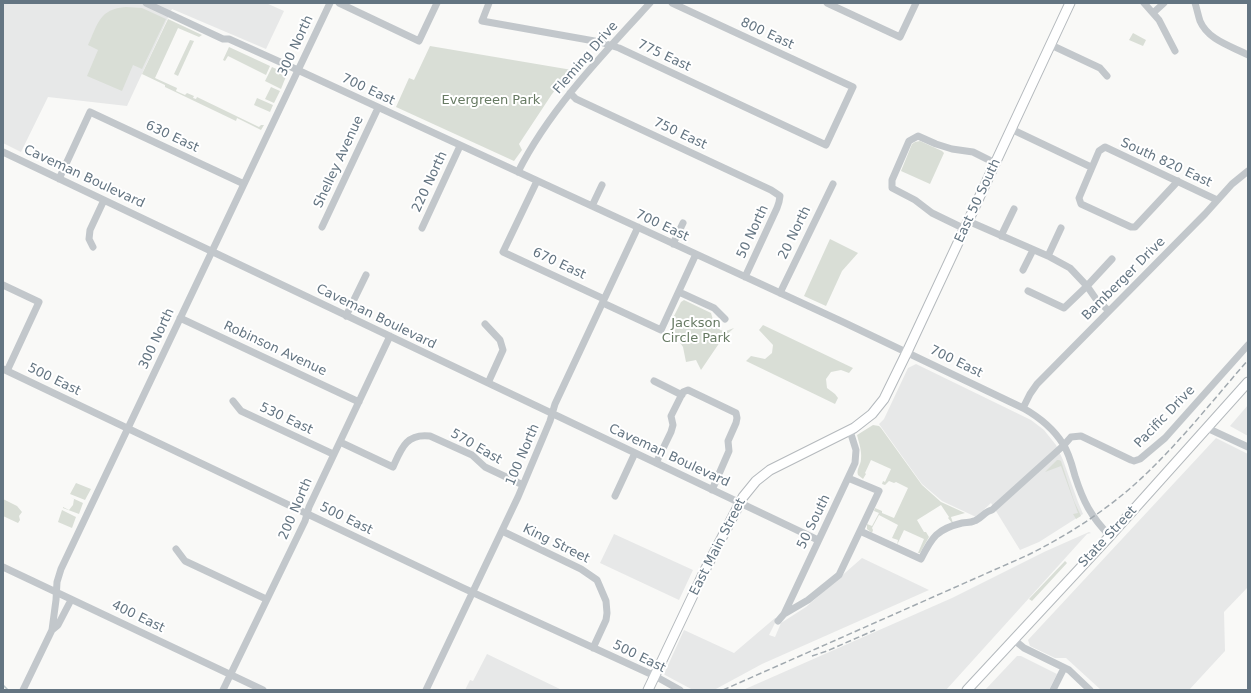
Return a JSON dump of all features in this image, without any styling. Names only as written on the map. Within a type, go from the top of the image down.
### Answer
[{"type":"main road","name":"East 50 South","points":[[884,399],[908,352],[1070,3]]},
{"type":"main road","name":"State Street","points":[[967,690],[1110,536],[1248,382]]},
{"type":"main road","name":"East Main Street","points":[[648,690],[704,572],[739,503],[756,481],[770,470],[860,425],[872,414],[884,399]]},
{"type":"street","name":"700 East","points":[[146,3],[223,39],[229,39],[638,227],[908,352],[1023,408],[1040,418],[1049,426],[1064,445],[1085,504],[1093,517],[1110,536]]},
{"type":"street","name":"300 North","points":[[23,690],[52,630],[57,582],[61,569],[330,3]]},
{"type":"street","points":[[339,3],[419,41],[437,3]]},
{"type":"street","name":"775 East","points":[[489,3],[482,21],[612,45],[826,145]]},
{"type":"street","name":"Fleming Drive","points":[[518,172],[570,93],[650,3]]},
{"type":"street","name":"800 East","points":[[672,3],[853,87],[826,145]]},
{"type":"street","points":[[827,3],[900,37],[916,3]]},
{"type":"street","points":[[1149,8],[1156,3]]},
{"type":"street","points":[[1149,8],[1164,3]]},
{"type":"street","points":[[1195,3],[1200,21],[1208,32],[1218,40],[1248,55]]},
{"type":"street","points":[[1149,8],[1164,29],[1175,51]]},
{"type":"street","points":[[1051,45],[1100,68],[1107,76]]},
{"type":"street","name":"750 East","points":[[570,93],[576,99],[771,190],[780,196]]},
{"type":"street","name":"Shelley Avenue","points":[[322,227],[378,108]]},
{"type":"street","name":"630 East","points":[[59,179],[90,112],[244,184]]},
{"type":"street","points":[[1011,129],[1091,167],[1079,198],[1081,204],[1132,227],[1135,227],[1178,181]]},
{"type":"street","points":[[995,163],[973,152],[952,149],[918,136],[909,141],[892,180],[892,188],[915,200],[932,213],[1001,236],[1048,256],[1070,268],[1087,286],[1096,299],[1109,311]]},
{"type":"street","name":"220 North","points":[[422,228],[460,146]]},
{"type":"street","name":"South 820 East","points":[[1091,167],[1099,151],[1105,147],[1217,200]]},
{"type":"street","name":"Caveman Boulevard","points":[[3,152],[818,540]]},
{"type":"street","name":"Bamberger Drive","points":[[1023,408],[1033,389],[1205,214],[1232,184],[1248,171]]},
{"type":"street","name":"670 East","points":[[536,181],[503,252],[661,330],[679,292]]},
{"type":"street","name":"20 North","points":[[780,293],[833,184]]},
{"type":"street","points":[[592,206],[602,186]]},
{"type":"street","name":"50 North","points":[[745,277],[780,202],[780,196]]},
{"type":"street","points":[[93,247],[89,239],[90,230],[104,200]]},
{"type":"street","points":[[1001,236],[1014,209]]},
{"type":"street","points":[[673,244],[683,223]]},
{"type":"street","name":"100 North","points":[[426,690],[502,531],[523,485],[555,404],[638,227]]},
{"type":"street","points":[[1048,256],[1061,228]]},
{"type":"street","points":[[1023,270],[1032,250]]},
{"type":"street","points":[[696,254],[679,292],[714,308],[725,319]]},
{"type":"street","points":[[1028,291],[1064,308],[1070,304],[1112,260]]},
{"type":"street","points":[[346,316],[366,275]]},
{"type":"street","points":[[3,285],[39,302],[5,370]]},
{"type":"street","name":"Robinson Avenue","points":[[180,318],[359,402]]},
{"type":"street","points":[[485,324],[500,340],[503,350],[488,383]]},
{"type":"street","name":"200 North","points":[[223,690],[301,528],[333,454],[390,336]]},
{"type":"street","name":"Pacific Drive","points":[[860,531],[921,559],[928,544],[939,532],[960,523],[976,521],[989,510],[992,510],[1071,437],[1080,436],[1131,460],[1140,459],[1165,438],[1248,344]]},
{"type":"street","name":"500 East","points":[[5,370],[473,592],[655,676],[680,690]]},
{"type":"street","points":[[654,381],[683,393]]},
{"type":"street","points":[[656,463],[671,432],[673,425],[671,416],[683,393],[688,390],[736,413],[736,423],[728,441],[729,451],[712,490]]},
{"type":"street","name":"530 East","points":[[233,401],[241,411],[333,454]]},
{"type":"street","points":[[1207,428],[1248,448]]},
{"type":"street","name":"50 South","points":[[778,621],[784,614],[857,457],[850,431]]},
{"type":"street","name":"570 East","points":[[340,442],[393,467],[405,444],[411,438],[423,435],[436,438],[472,455],[485,467],[523,485]]},
{"type":"street","points":[[615,496],[635,453]]},
{"type":"street","points":[[784,614],[808,600],[839,575],[879,491],[848,478]]},
{"type":"street","name":"King Street","points":[[502,531],[581,569],[596,580],[606,601],[607,613],[606,620],[593,648]]},
{"type":"street","points":[[176,549],[185,561],[266,599]]},
{"type":"street","name":"400 East","points":[[3,567],[263,690]]},
{"type":"street","points":[[52,630],[58,625],[71,600]]},
{"type":"street","points":[[1013,639],[1024,648],[1070,670],[1090,690]]},
{"type":"street","points":[[1053,690],[1064,668]]},
{"type":"shaded area","points":[[3,3],[266,3],[284,11],[266,49],[172,9],[127,106],[48,97],[21,152],[3,143]]},
{"type":"shaded area","points":[[916,364],[1031,420],[1044,430],[1056,445],[1063,460],[1083,514],[1039,542],[1020,550],[991,503],[976,517],[942,501],[922,484],[879,424],[884,419],[908,368]]},
{"type":"shaded area","points":[[1248,405],[1248,436],[1230,426]]},
{"type":"shaded area","points":[[1216,438],[1248,454],[1248,587],[1224,612],[1225,651],[1189,690],[1101,690],[1066,658],[1055,658],[1030,646],[1028,640]]},
{"type":"shaded area","points":[[1089,532],[1091,533],[1087,534],[946,690],[743,690],[952,598],[1044,552]]},
{"type":"shaded area","points":[[614,534],[693,570],[679,600],[600,563]]},
{"type":"shaded area","points":[[862,558],[929,590],[762,664],[714,690],[693,690],[664,674],[684,630],[734,653],[775,618],[777,619],[769,635],[775,637],[781,623],[806,607]]},
{"type":"shaded area","points":[[487,654],[562,690],[465,690],[470,680],[473,681]]},
{"type":"shaded area","points":[[1017,656],[1021,656],[1057,674],[1049,690],[985,690]]},
{"type":"green space","points":[[117,8],[142,8],[166,19],[142,69],[133,65],[122,91],[87,76],[98,50],[88,45],[97,24],[105,14]]},
{"type":"green space","points":[[168,19],[202,35],[199,37],[178,28],[155,78],[177,88],[176,91],[185,95],[187,93],[194,96],[193,98],[196,99],[197,97],[259,127],[264,125],[261,130],[237,118],[236,121],[165,87],[165,85],[142,74]]},
{"type":"green space","points":[[1133,33],[1146,40],[1143,46],[1129,40]]},
{"type":"green space","points":[[190,40],[194,41],[178,76],[174,74]]},
{"type":"green space","name":"Evergreen Park","points":[[430,46],[578,71],[573,78],[566,77],[552,94],[519,144],[522,150],[514,161],[396,107],[409,78],[414,80]]},
{"type":"green space","points":[[229,47],[270,66],[266,75],[228,56],[225,61],[223,60]]},
{"type":"green space","points":[[272,67],[287,74],[281,89],[265,81]]},
{"type":"green space","points":[[271,87],[280,91],[274,103],[265,99]]},
{"type":"green space","points":[[257,98],[273,105],[270,112],[254,105]]},
{"type":"green space","points":[[920,141],[944,153],[930,184],[901,171],[912,144]]},
{"type":"green space","points":[[830,239],[858,253],[842,271],[826,306],[804,296]]},
{"type":"green space","name":"Jackson Circle Park","points":[[684,300],[711,313],[714,323],[720,330],[726,331],[734,328],[722,339],[701,370],[696,360],[686,362],[683,347],[674,331],[674,316],[681,302]]},
{"type":"green space","points":[[763,325],[853,368],[849,373],[841,370],[831,372],[826,379],[827,388],[838,398],[835,404],[746,361],[751,356],[765,359],[772,353],[773,345],[759,330]]},
{"type":"green space","points":[[873,425],[881,428],[922,485],[941,502],[965,513],[951,517],[952,523],[941,505],[917,520],[924,532],[926,532],[929,537],[920,553],[918,553],[924,539],[904,530],[897,545],[898,540],[892,538],[898,525],[879,515],[872,528],[872,533],[867,529],[867,524],[872,526],[879,513],[874,511],[875,508],[894,518],[908,488],[896,482],[894,483],[889,481],[885,485],[882,484],[883,481],[885,482],[891,469],[871,460],[863,479],[858,475],[861,456],[857,435]]},
{"type":"green space","points":[[1057,460],[1061,461],[1074,501],[1081,516],[1076,519],[1073,514],[1078,513],[1061,466],[1045,472]]},
{"type":"green space","points":[[76,483],[91,489],[85,500],[70,494]]},
{"type":"green space","points":[[70,497],[83,503],[79,514],[63,508],[69,510],[73,505],[74,499]]},
{"type":"green space","points":[[3,499],[17,506],[22,512],[19,516],[20,520],[18,523],[3,516]]},
{"type":"green space","points":[[62,510],[76,517],[72,528],[58,522]]},
{"type":"green space","points":[[1065,561],[1067,563],[1032,601],[1029,599]]},
{"type":"waterway","points":[[3,685],[8,690]]},
{"type":"railway","points":[[723,690],[1028,555],[1076,528],[1121,496],[1148,472],[1187,431],[1248,360]]},
{"type":"railway","points":[[812,656],[875,630]]}]
